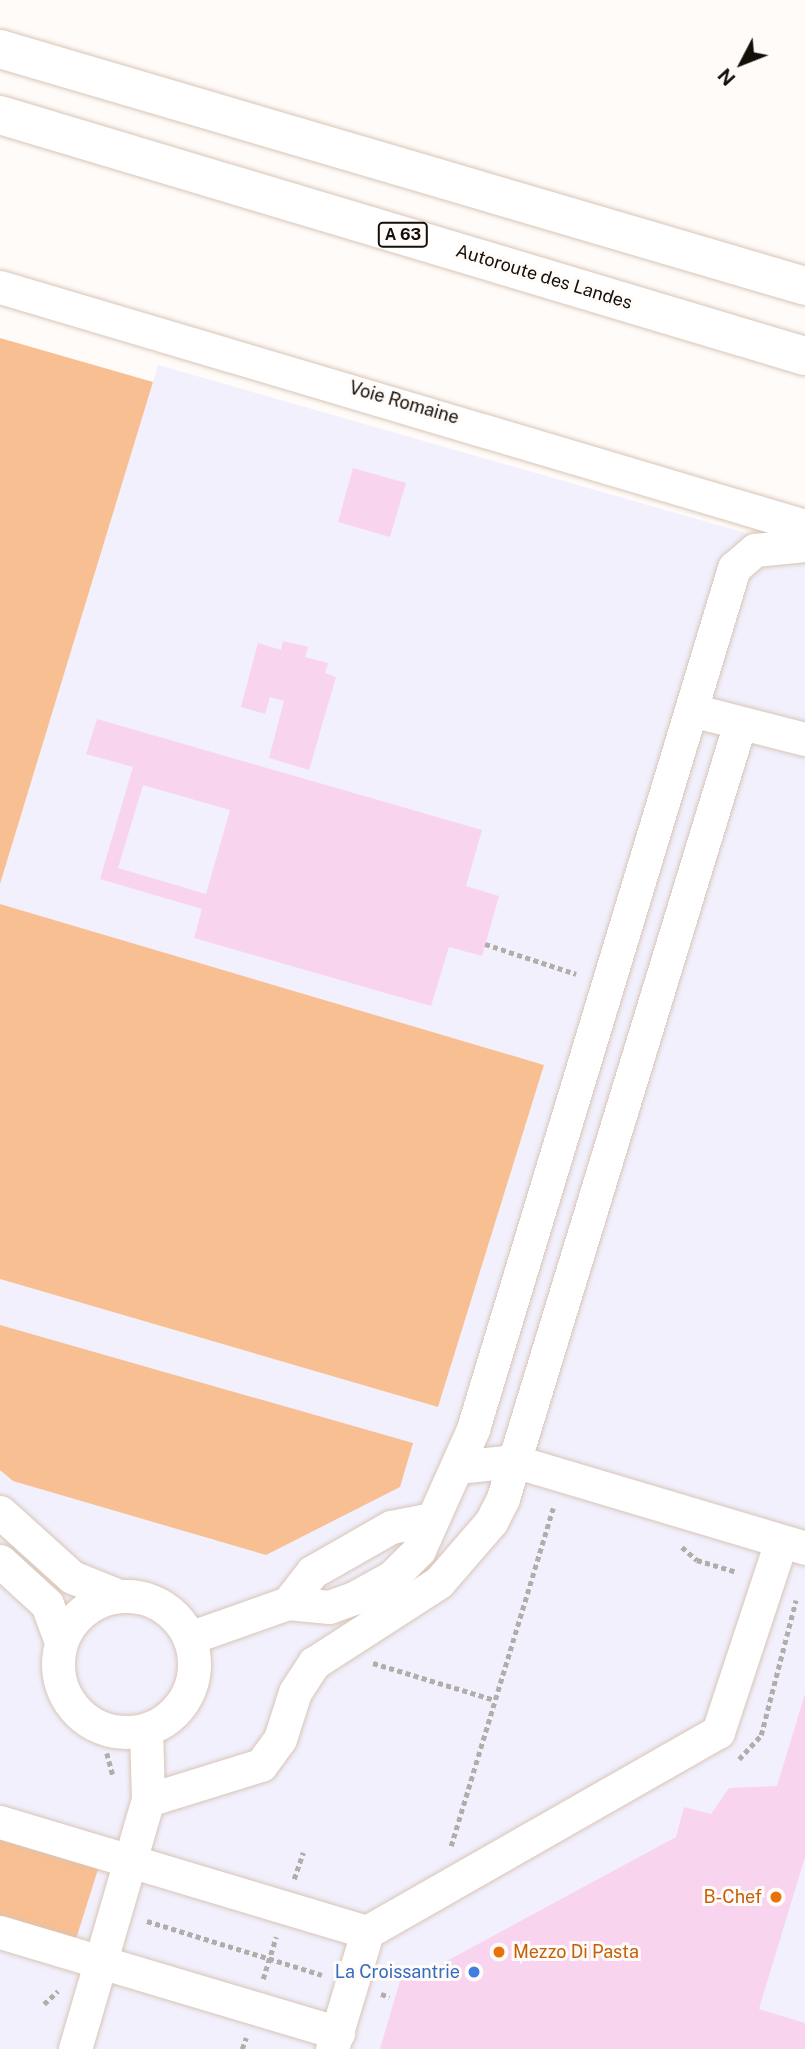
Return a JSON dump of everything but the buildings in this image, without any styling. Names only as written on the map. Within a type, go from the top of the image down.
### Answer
[{"type":"highway","points":[[0,49],[805,286]]},
{"type":"highway","name":"Autoroute des Landes","points":[[0,115],[805,356]]},
{"type":"street","name":"Voie Romaine","points":[[0,287],[805,526]]},
{"type":"street","points":[[189,1638],[288,1603],[312,1572],[391,1527],[428,1520],[457,1467],[734,568],[755,550],[805,545]]},
{"type":"street","points":[[692,710],[739,726],[750,722],[805,739]]},
{"type":"street","points":[[148,1800],[261,1765],[280,1739],[302,1676],[331,1650],[439,1582],[475,1545],[503,1499],[739,726]]},
{"type":"street","points":[[0,1932],[254,2008],[335,2041],[368,1932],[718,1732],[769,1581],[798,1542],[514,1461],[457,1467]]},
{"type":"street","points":[[0,1513],[72,1577],[119,1596],[161,1605],[189,1638],[192,1683],[182,1704],[146,1730],[103,1729],[85,1719],[61,1684],[61,1642],[47,1604],[0,1561]]},
{"type":"street","points":[[61,1642],[83,1611],[119,1596]]},
{"type":"street","points":[[75,2049],[148,1800],[146,1730]]},
{"type":"street","points":[[0,1822],[368,1932]]},
{"type":"path","points":[[485,944],[571,968],[579,977]]},
{"type":"path","points":[[503,1499],[565,1512]]},
{"type":"path","points":[[438,1891],[553,1508]]},
{"type":"path","points":[[667,1542],[697,1560],[769,1581]]},
{"type":"path","points":[[331,1650],[495,1700]]},
{"type":"path","points":[[107,1753],[113,1777]]},
{"type":"path","points":[[242,2049],[303,1853]]},
{"type":"path","points":[[116,1911],[390,1997]]},
{"type":"shaded area","points":[[0,338],[153,382],[0,884]]},
{"type":"shaded area","points":[[158,365],[805,550],[805,2049],[0,2049],[0,1279],[438,1407],[544,1065],[0,904],[0,884]]},
{"type":"shaded area","points":[[0,904],[544,1065],[438,1407],[0,1279]]},
{"type":"shaded area","points":[[0,1325],[413,1443],[400,1487],[266,1555],[13,1481],[0,1470]]},
{"type":"shaded area","points":[[0,1836],[99,1866],[76,1939],[0,1916]]},
{"type":"place","name":"B-Chef","points":[[776,1897]]},
{"type":"place","name":"Mezzo Di Pasta","points":[[499,1952]]},
{"type":"place","name":"La Croissantrie","points":[[474,1972]]}]
